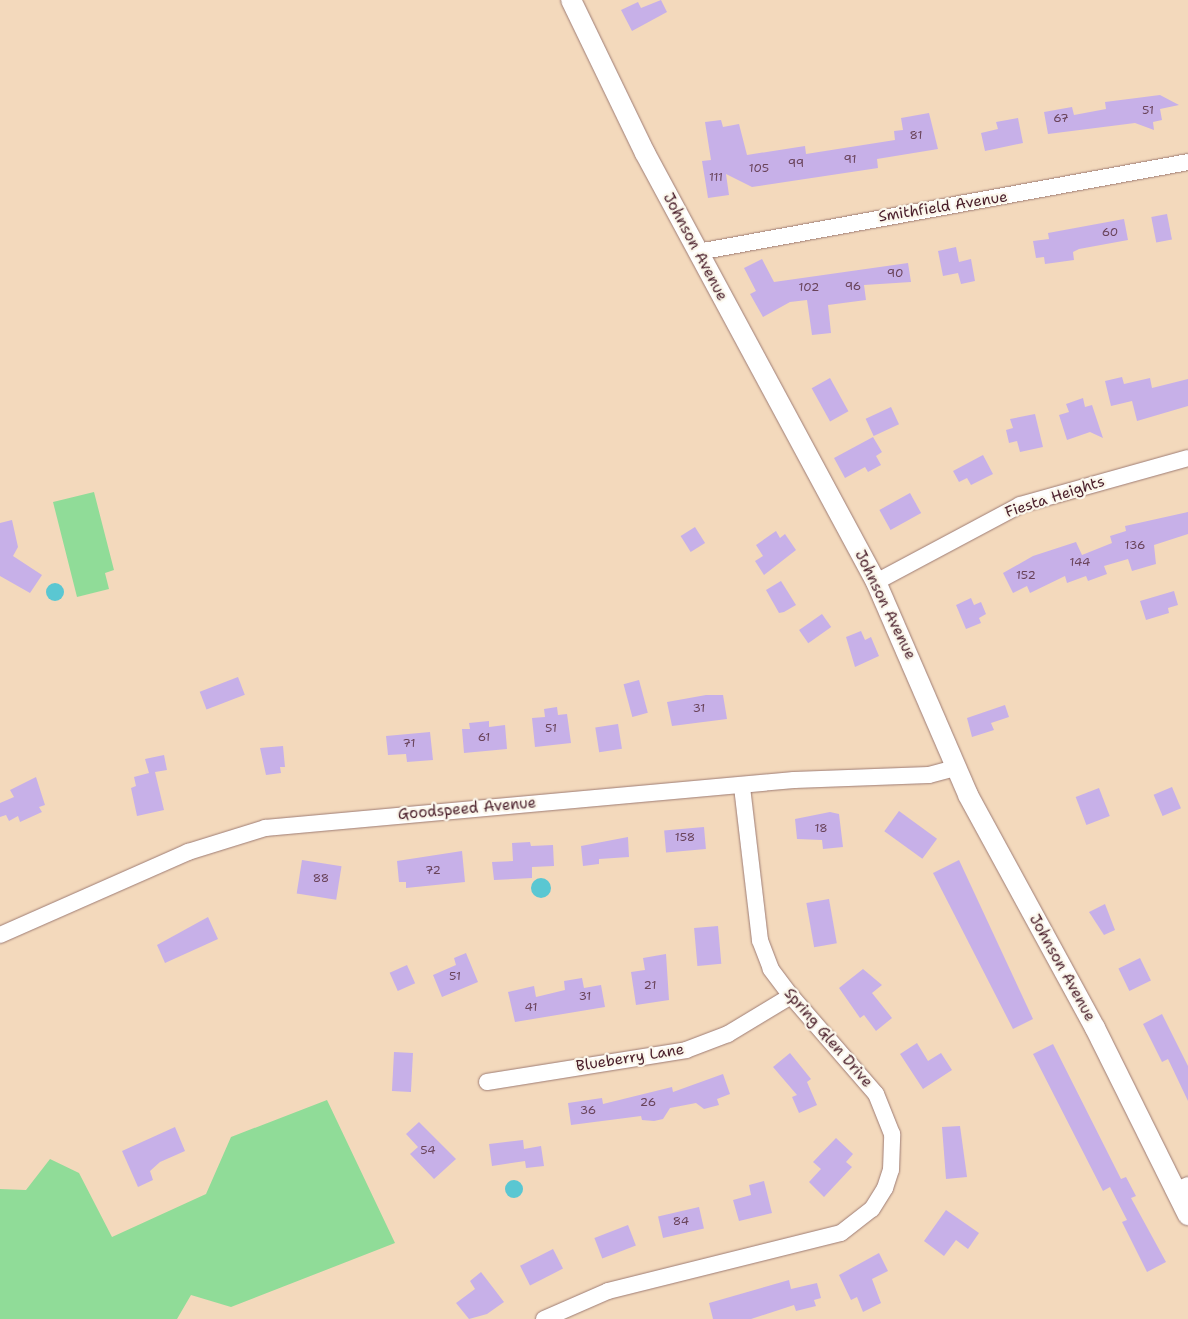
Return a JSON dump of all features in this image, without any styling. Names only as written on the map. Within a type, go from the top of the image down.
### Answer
[{"type":"street","name":"Johnson Avenue","points":[[571,0],[698,252],[876,582],[955,768],[1182,1187],[1188,1214]]},
{"type":"street","name":"Smithfield Avenue","points":[[698,252],[1188,162]]},
{"type":"street","name":"Fiesta Heights","points":[[876,582],[1020,505],[1188,458]]},
{"type":"street","name":"Goodspeed Avenue","points":[[0,935],[188,852],[265,828],[742,786],[929,775],[955,768]]},
{"type":"street","name":"Spring Glen Drive","points":[[544,1319],[608,1291],[841,1233],[872,1209],[891,1170],[892,1134],[876,1094],[791,996],[771,968],[760,940],[742,786]]},
{"type":"street","name":"Blueberry Lane","points":[[487,1082],[686,1050],[728,1034],[791,996]]},
{"type":"green space","points":[[94,492],[114,570],[105,573],[109,589],[77,597],[53,502]]},
{"type":"green space","points":[[327,1100],[395,1243],[231,1307],[191,1295],[177,1319],[0,1319],[0,1189],[26,1190],[50,1159],[79,1173],[112,1237],[206,1194],[231,1137]]},
{"type":"water","points":[[55,583],[61,586],[64,592],[61,598],[55,601],[49,598],[46,592],[49,586]]},
{"type":"water","points":[[541,878],[548,881],[551,888],[548,895],[541,898],[534,895],[531,888],[534,881]]},
{"type":"water","points":[[514,1180],[520,1183],[523,1189],[520,1195],[514,1198],[508,1195],[505,1189],[508,1183]]},
{"type":"building","points":[[661,0],[667,12],[632,31],[621,10],[638,2],[641,8]]},
{"type":"building","points":[[1160,95],[1179,105],[1160,109],[1162,120],[1153,122],[1154,130],[1135,123],[1048,134],[1044,112],[1072,107],[1074,115],[1106,109],[1105,102]]},
{"type":"building","points":[[929,113],[938,149],[877,159],[878,168],[752,187],[726,174],[729,195],[708,198],[702,161],[711,160],[705,122],[721,120],[723,127],[739,124],[747,155],[805,146],[806,154],[895,140],[894,131],[903,130],[901,118]]},
{"type":"building","points":[[1018,118],[1023,143],[985,151],[981,133],[998,129],[996,122]]},
{"type":"building","points":[[1167,214],[1172,240],[1156,243],[1151,217]]},
{"type":"building","points":[[1124,219],[1128,240],[1079,249],[1073,252],[1074,260],[1045,264],[1044,257],[1036,258],[1033,241],[1049,239],[1048,233]]},
{"type":"building","points":[[956,247],[959,262],[971,259],[975,281],[961,284],[958,273],[943,276],[938,251]]},
{"type":"building","points":[[762,259],[774,282],[908,263],[911,282],[864,285],[866,300],[828,305],[831,333],[812,335],[807,300],[790,302],[763,317],[750,294],[756,291],[744,268]]},
{"type":"building","points":[[1122,377],[1124,384],[1150,378],[1152,388],[1188,379],[1188,406],[1137,421],[1132,401],[1111,406],[1105,381]]},
{"type":"building","points":[[830,378],[848,411],[830,421],[812,388]]},
{"type":"building","points":[[1083,398],[1085,407],[1092,405],[1103,438],[1090,432],[1067,440],[1059,415],[1069,412],[1066,404]]},
{"type":"building","points":[[891,407],[899,424],[874,436],[866,419]]},
{"type":"building","points":[[1035,414],[1043,447],[1020,452],[1017,441],[1009,443],[1006,430],[1013,428],[1010,419]]},
{"type":"building","points":[[873,437],[882,452],[876,456],[881,465],[868,472],[865,467],[845,478],[834,458]]},
{"type":"building","points":[[983,455],[993,474],[971,485],[967,478],[959,482],[953,471]]},
{"type":"building","points":[[910,493],[921,513],[891,530],[879,510]]},
{"type":"building","points":[[1188,512],[1188,534],[1154,545],[1156,564],[1132,571],[1128,559],[1104,566],[1107,574],[1088,581],[1086,576],[1067,583],[1065,576],[1030,593],[1027,586],[1013,593],[1003,573],[1033,556],[1076,542],[1082,555],[1112,543],[1110,536],[1126,531],[1125,526]]},
{"type":"building","points":[[12,520],[18,547],[13,556],[42,575],[30,593],[0,576],[0,523]]},
{"type":"building","points":[[695,527],[705,543],[691,552],[681,536]]},
{"type":"building","points":[[776,531],[780,538],[785,534],[796,550],[764,575],[755,561],[763,556],[756,545]]},
{"type":"building","points":[[781,581],[796,605],[779,613],[766,590]]},
{"type":"building","points":[[1174,591],[1178,605],[1168,608],[1169,613],[1146,620],[1140,601]]},
{"type":"building","points":[[971,598],[974,605],[981,602],[986,614],[979,618],[981,623],[966,629],[956,605]]},
{"type":"building","points":[[822,614],[831,627],[808,643],[799,630]]},
{"type":"building","points":[[861,631],[865,640],[871,637],[879,656],[855,667],[846,637]]},
{"type":"building","points":[[238,677],[245,695],[207,709],[200,692]]},
{"type":"building","points":[[639,680],[648,713],[632,717],[624,684]]},
{"type":"building","points":[[706,695],[723,695],[727,719],[672,726],[667,702]]},
{"type":"building","points":[[1005,705],[1009,717],[991,723],[994,730],[972,737],[967,718]]},
{"type":"building","points":[[557,707],[558,715],[567,714],[571,743],[535,747],[532,718],[545,717],[544,709]]},
{"type":"building","points":[[489,721],[489,727],[505,725],[507,749],[464,753],[462,729],[470,729],[469,723]]},
{"type":"building","points":[[618,724],[622,749],[599,752],[595,728]]},
{"type":"building","points":[[430,732],[433,760],[407,762],[406,754],[388,755],[386,736]]},
{"type":"building","points":[[283,746],[285,767],[280,767],[281,773],[266,775],[260,748]]},
{"type":"building","points":[[164,755],[167,770],[155,772],[164,810],[137,816],[131,788],[136,786],[134,777],[149,773],[145,759]]},
{"type":"building","points":[[36,777],[45,805],[39,807],[42,812],[20,822],[18,816],[9,821],[6,815],[0,817],[0,803],[14,797],[10,790]]},
{"type":"building","points":[[1172,787],[1181,808],[1163,816],[1154,795]]},
{"type":"building","points":[[1099,788],[1110,816],[1086,825],[1076,797]]},
{"type":"building","points":[[899,811],[937,839],[922,859],[884,831]]},
{"type":"building","points":[[830,812],[839,814],[843,847],[823,849],[822,840],[797,839],[795,819]]},
{"type":"building","points":[[704,827],[706,849],[666,852],[664,830]]},
{"type":"building","points":[[628,837],[629,857],[599,859],[599,864],[583,866],[581,846]]},
{"type":"building","points":[[530,842],[531,846],[553,845],[554,866],[532,867],[532,878],[494,880],[492,862],[513,861],[512,843]]},
{"type":"building","points":[[462,851],[465,882],[406,888],[406,882],[399,882],[397,861]]},
{"type":"building","points":[[302,860],[342,866],[336,900],[297,894]]},
{"type":"building","points":[[959,860],[1033,1019],[1013,1029],[933,873]]},
{"type":"building","points":[[829,899],[837,943],[814,947],[806,903]]},
{"type":"building","points":[[1105,904],[1115,930],[1104,935],[1089,912]]},
{"type":"building","points":[[208,917],[218,939],[165,963],[157,945]]},
{"type":"building","points":[[718,926],[721,964],[697,966],[694,928]]},
{"type":"building","points":[[466,953],[478,982],[442,997],[433,975],[456,965],[454,958]]},
{"type":"building","points":[[666,954],[669,1000],[636,1005],[631,972],[645,970],[643,958]]},
{"type":"building","points":[[1140,958],[1151,980],[1129,991],[1118,969]]},
{"type":"building","points":[[407,965],[415,983],[398,991],[390,973]]},
{"type":"building","points":[[863,969],[882,985],[872,993],[892,1018],[876,1031],[864,1015],[860,1018],[839,988]]},
{"type":"building","points":[[582,978],[584,988],[601,985],[605,1007],[515,1022],[508,992],[534,986],[536,997],[565,990],[564,981]]},
{"type":"building","points":[[1162,1014],[1188,1066],[1188,1101],[1168,1059],[1162,1062],[1143,1024]]},
{"type":"building","points":[[917,1043],[928,1061],[941,1053],[952,1070],[923,1089],[900,1054]]},
{"type":"building","points":[[1053,1044],[1121,1179],[1126,1177],[1136,1196],[1131,1198],[1166,1262],[1147,1272],[1122,1222],[1127,1220],[1110,1187],[1103,1191],[1033,1054]]},
{"type":"building","points":[[394,1052],[413,1053],[411,1092],[392,1091]]},
{"type":"building","points":[[790,1053],[811,1079],[807,1082],[817,1105],[799,1113],[792,1097],[797,1095],[773,1067]]},
{"type":"building","points":[[723,1074],[730,1094],[717,1099],[719,1105],[704,1109],[696,1103],[670,1108],[663,1119],[654,1121],[642,1120],[641,1116],[571,1125],[568,1103],[602,1098],[603,1104],[672,1087],[673,1092]]},
{"type":"building","points":[[419,1122],[456,1159],[434,1179],[410,1154],[418,1147],[406,1134]]},
{"type":"building","points":[[960,1126],[967,1177],[946,1179],[942,1127]]},
{"type":"building","points":[[175,1127],[185,1151],[160,1162],[150,1171],[153,1180],[138,1187],[122,1151]]},
{"type":"building","points":[[836,1138],[853,1154],[846,1162],[852,1167],[824,1197],[809,1182],[821,1169],[813,1162]]},
{"type":"building","points":[[523,1140],[524,1149],[541,1146],[544,1166],[526,1168],[525,1161],[492,1166],[489,1144]]},
{"type":"building","points":[[764,1181],[772,1213],[739,1221],[733,1200],[751,1195],[749,1185]]},
{"type":"building","points":[[699,1207],[704,1228],[663,1238],[658,1216]]},
{"type":"building","points":[[946,1210],[979,1233],[968,1249],[956,1240],[944,1256],[924,1241]]},
{"type":"building","points":[[628,1225],[636,1246],[602,1258],[594,1238]]},
{"type":"building","points":[[553,1249],[563,1269],[530,1285],[520,1266]]},
{"type":"building","points":[[879,1253],[888,1271],[872,1279],[881,1303],[863,1312],[857,1297],[851,1300],[839,1275]]},
{"type":"building","points":[[481,1272],[504,1302],[487,1314],[469,1319],[456,1303],[475,1289],[470,1281]]},
{"type":"building","points":[[789,1280],[791,1289],[817,1283],[821,1298],[814,1300],[816,1306],[796,1311],[794,1305],[751,1319],[713,1319],[709,1303]]}]
